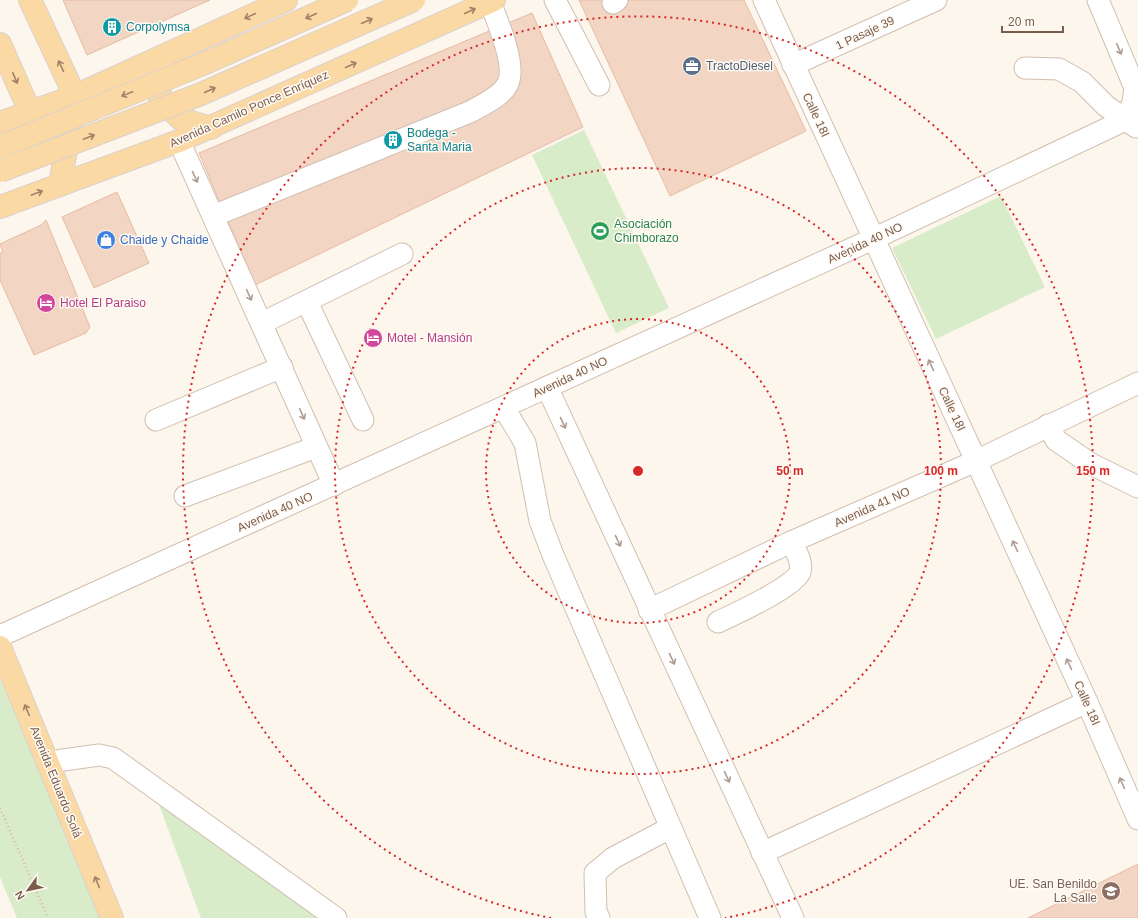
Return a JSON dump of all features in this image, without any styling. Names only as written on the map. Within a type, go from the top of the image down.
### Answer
[{"type":"main road","points":[[30,0],[75,96],[60,184]]},
{"type":"main road","points":[[0,123],[75,96],[286,0]]},
{"type":"main road","points":[[0,147],[202,64],[347,0]]},
{"type":"main road","points":[[0,171],[201,94],[414,0]]},
{"type":"main road","name":"Avenida Camilo Ponce Enríquez","points":[[0,207],[179,141],[492,1]]},
{"type":"main road","points":[[0,44],[30,112]]},
{"type":"main road","points":[[170,54],[159,72],[160,99],[181,119],[210,128]]},
{"type":"main road","name":"Avenida Eduardo Solá","points":[[0,647],[49,762],[63,801],[112,918]]},
{"type":"street","points":[[554,0],[599,85]]},
{"type":"street","name":"Calle 18I","points":[[764,0],[793,66],[1087,702],[1138,819]]},
{"type":"street","name":"1 Pasaje 39","points":[[793,66],[936,0]]},
{"type":"street","points":[[1098,0],[1135,88],[1132,102],[1134,121]]},
{"type":"street","points":[[213,216],[472,111],[495,96],[508,85],[511,69],[492,1]]},
{"type":"street","points":[[1025,68],[1059,69],[1082,82],[1106,106],[1134,121]]},
{"type":"street","name":"Avenida 40 NO","points":[[0,636],[1134,121]]},
{"type":"street","points":[[179,141],[334,485]]},
{"type":"street","points":[[262,323],[402,254]]},
{"type":"street","points":[[307,302],[363,420]]},
{"type":"street","points":[[156,420],[282,368]]},
{"type":"street","name":"Avenida 41 NO","points":[[649,610],[791,542],[976,460],[1138,383]]},
{"type":"street","points":[[547,387],[793,918]]},
{"type":"street","points":[[504,408],[525,443],[540,521],[548,541],[670,828],[710,918]]},
{"type":"street","points":[[1048,425],[1056,440],[1085,460],[1138,487]]},
{"type":"street","points":[[185,496],[316,446]]},
{"type":"street","points":[[718,622],[752,606],[793,581],[800,573],[800,565],[798,554],[791,542]]},
{"type":"street","points":[[762,853],[1087,702]]},
{"type":"street","points":[[49,762],[99,755],[113,758],[336,918]]},
{"type":"street","points":[[599,918],[596,912],[595,873],[613,858],[670,828]]},
{"type":"path","points":[[0,808],[48,918]]},
{"type":"green space","name":"Asociación Chimborazo","points":[[584,130],[669,308],[616,333],[532,155]]},
{"type":"green space","points":[[1001,196],[1045,287],[936,339],[892,248]]},
{"type":"green space","points":[[0,679],[102,918],[17,918],[0,877]]},
{"type":"green space","points":[[155,794],[330,918],[201,918]]},
{"type":"building","name":"Corpolymsa","points":[[63,0],[210,0],[87,55]]},
{"type":"building","name":"TractoDiesel","points":[[579,0],[744,0],[806,131],[670,196]]},
{"type":"building","name":"Bodega - Santa Maria","points":[[532,13],[583,127],[255,285],[199,153]]},
{"type":"building","name":"Chaide y Chaide","points":[[117,192],[149,263],[94,288],[62,217]]},
{"type":"building","name":"Hotel El Paraiso","points":[[46,220],[90,327],[86,333],[34,355],[0,280],[0,253],[3,252],[0,244],[41,225]]},
{"type":"building","name":"UE. San Benildo La Salle","points":[[1138,864],[1138,918],[1028,918]]},
{"type":"place","name":"Corpolymsa","points":[[112,27]]},
{"type":"place","name":"TractoDiesel","points":[[692,66]]},
{"type":"place","name":"Bodega - Santa Maria","points":[[393,140]]},
{"type":"place","name":"Asociación Chimborazo","points":[[600,231]]},
{"type":"place","name":"Chaide y Chaide","points":[[106,240]]},
{"type":"place","name":"Hotel El Paraiso","points":[[46,303]]},
{"type":"place","name":"Motel - Mansión","points":[[373,338]]},
{"type":"place","name":"UE. San Benildo La Salle","points":[[1111,891]]}]
